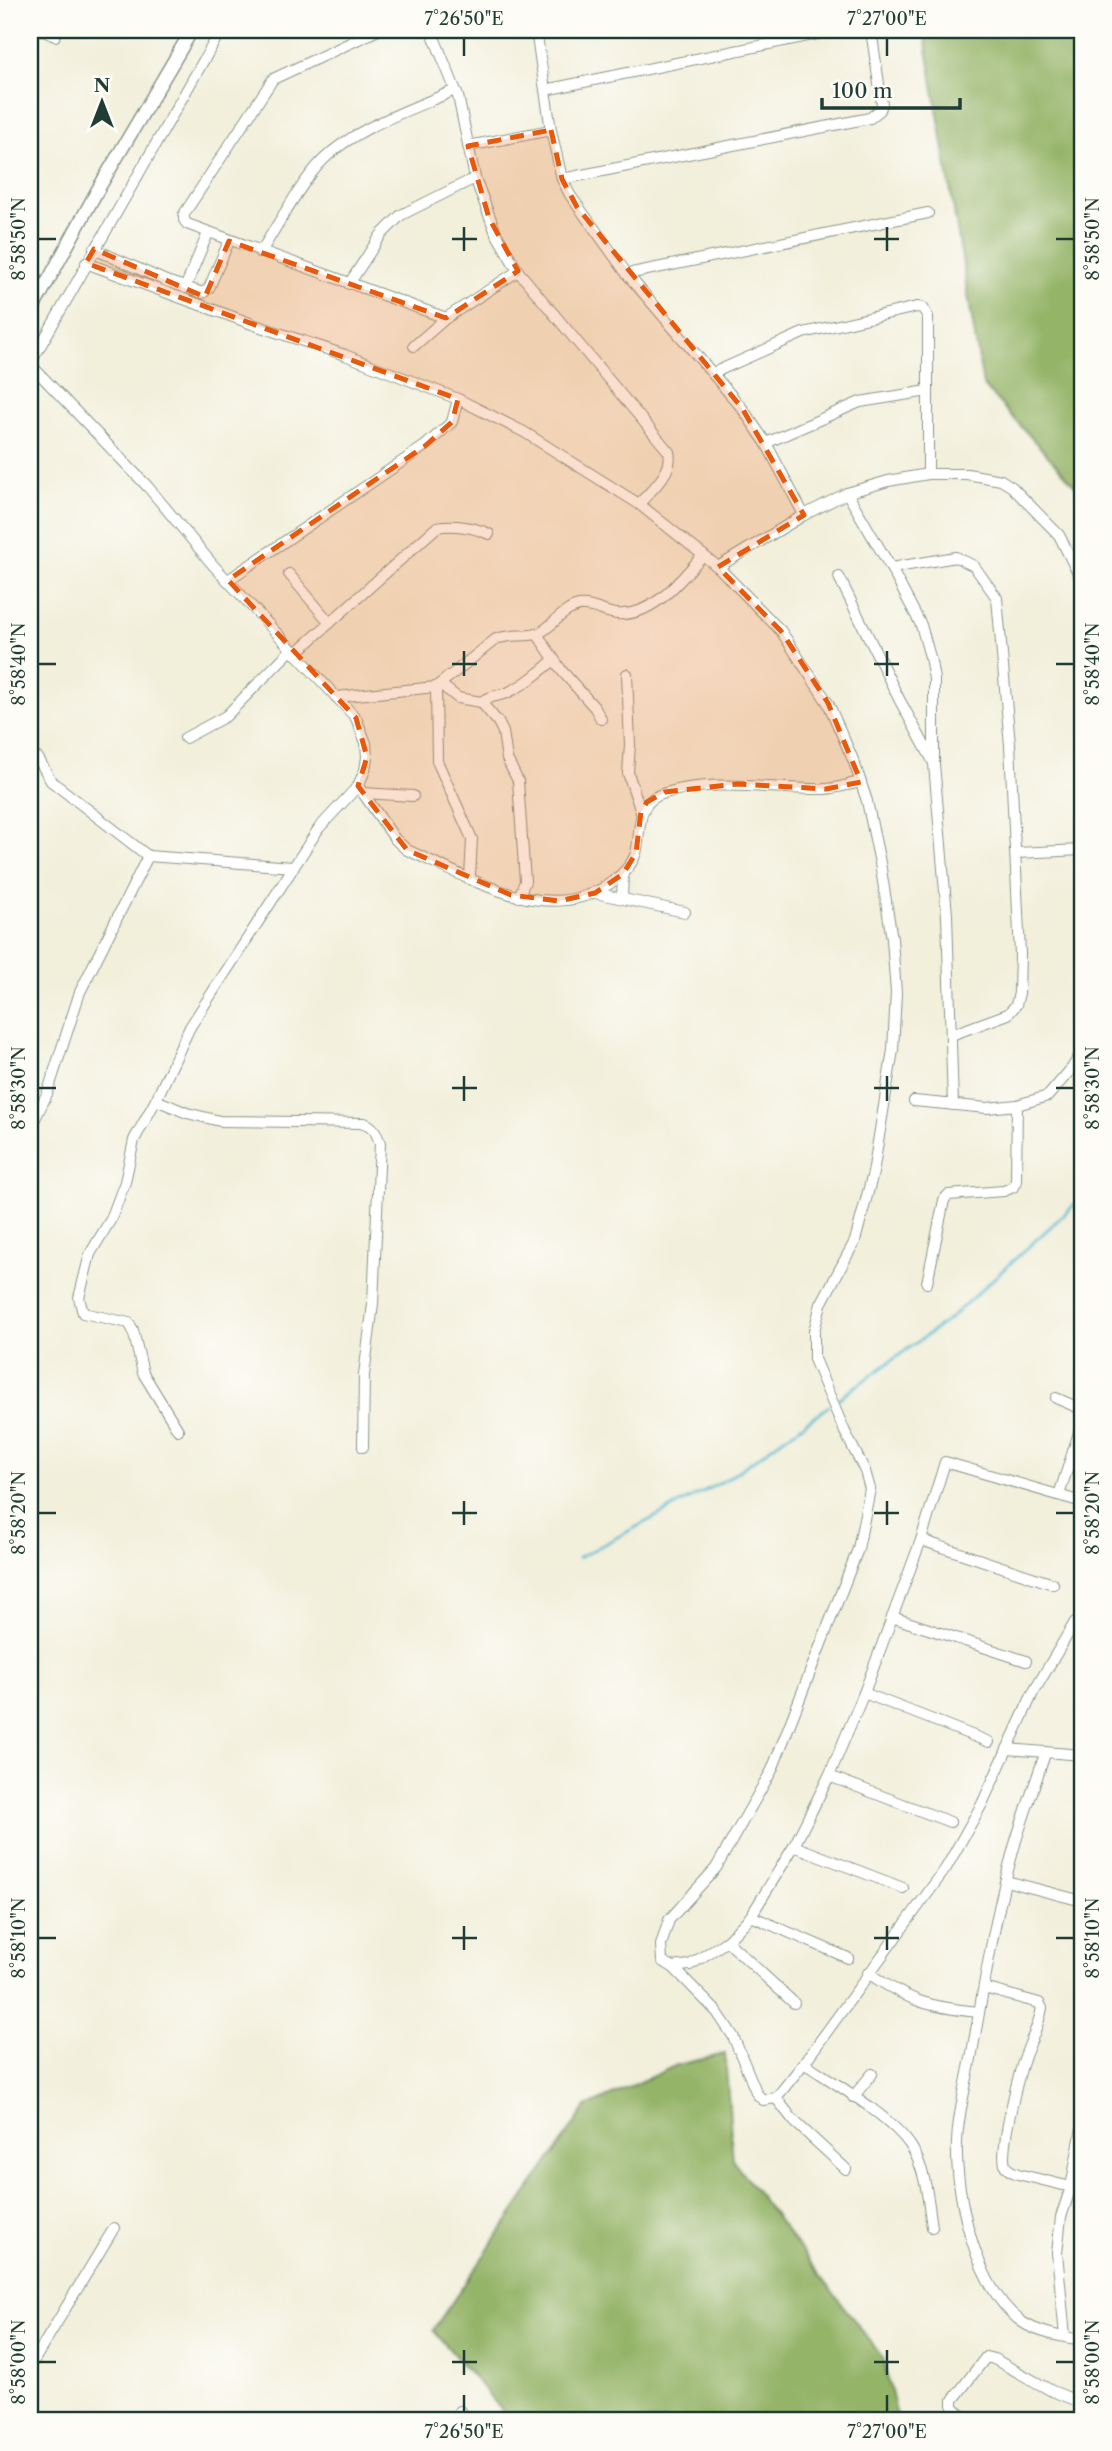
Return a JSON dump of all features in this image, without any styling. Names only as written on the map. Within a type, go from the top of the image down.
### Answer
[{"type":"main road","points":[[30,313],[97,191],[192,30]]},
{"type":"street","points":[[42,30],[55,36]]},
{"type":"street","points":[[178,1430],[143,1373],[129,1323],[83,1313],[79,1298],[90,1254],[111,1219],[125,1182],[134,1140],[190,1027],[323,822],[361,790],[366,743],[356,718],[228,580],[148,487],[30,364],[221,30]]},
{"type":"street","points":[[378,30],[273,79],[184,214],[184,220],[187,224],[260,253],[446,318]]},
{"type":"street","points":[[431,30],[455,90],[475,178],[496,233],[518,271],[669,452],[670,463],[667,470],[639,504]]},
{"type":"street","points":[[536,30],[551,130],[562,179],[577,206],[627,274],[743,408],[766,443],[804,515]]},
{"type":"street","points":[[545,90],[837,30]]},
{"type":"street","points":[[562,179],[870,118],[880,110],[882,104],[871,30]]},
{"type":"street","points":[[260,253],[317,167],[333,151],[358,134],[455,90]]},
{"type":"street","points":[[468,146],[551,130]]},
{"type":"street","points":[[349,284],[381,235],[401,215],[475,178]]},
{"type":"street","points":[[627,274],[928,212]]},
{"type":"street","points":[[185,288],[208,233]]},
{"type":"street","points":[[94,249],[185,288],[203,293],[209,288],[229,241]]},
{"type":"street","points":[[86,263],[345,355],[458,399],[524,432],[639,504],[718,567],[781,631],[828,703],[861,782],[880,863],[892,939],[896,993],[893,1050],[873,1172],[855,1241],[821,1304],[814,1331],[814,1359],[865,1471],[870,1489],[858,1549],[772,1770],[716,1868],[670,1920],[662,1945],[662,1961],[673,1967],[717,2012],[733,2036],[762,2100],[776,2098],[804,2063],[946,1868],[982,1804],[1055,1653],[1075,1622],[1082,1619]]},
{"type":"street","points":[[414,346],[446,318],[518,271]]},
{"type":"street","points":[[713,373],[803,333],[917,307],[923,308],[928,317],[928,474]]},
{"type":"street","points":[[766,443],[860,402],[928,391]]},
{"type":"street","points":[[228,580],[425,446],[452,422],[458,399]]},
{"type":"street","points":[[718,567],[804,515],[847,493],[888,481],[928,474],[967,474],[1001,480],[1012,486],[1059,535],[1082,581]]},
{"type":"street","points":[[847,493],[921,625],[934,679],[934,764],[947,915],[953,1105]]},
{"type":"street","points":[[185,738],[226,716],[293,652],[330,623],[437,527],[454,526],[481,530],[489,534]]},
{"type":"street","points":[[336,697],[438,686],[496,639],[537,634],[572,608],[583,605],[617,614],[633,612],[658,601],[703,555]]},
{"type":"street","points":[[891,568],[956,557],[974,566],[997,598],[1010,745],[1020,954],[1019,993],[1016,1005],[1009,1014],[951,1035]]},
{"type":"street","points":[[289,574],[330,623]]},
{"type":"street","points":[[839,578],[934,764]]},
{"type":"street","points":[[537,634],[554,660],[596,708],[601,719]]},
{"type":"street","points":[[481,702],[489,696],[504,694],[519,687],[554,660]]},
{"type":"street","points":[[627,674],[630,745],[628,773],[641,812]]},
{"type":"street","points":[[438,686],[458,698],[481,702],[501,728],[507,759],[518,781],[525,881],[519,897]]},
{"type":"street","points":[[438,686],[437,761],[472,839],[470,877]]},
{"type":"street","points":[[30,754],[38,758],[51,781],[148,856],[293,867]]},
{"type":"street","points":[[361,790],[395,839],[407,850],[519,897],[536,901],[559,901],[596,893],[623,874],[636,853],[641,812],[647,802],[665,792],[737,784],[826,789],[861,782]]},
{"type":"street","points":[[361,790],[414,796]]},
{"type":"street","points":[[1016,853],[1082,850]]},
{"type":"street","points":[[30,1129],[47,1094],[88,974],[148,856]]},
{"type":"street","points":[[622,898],[623,874]]},
{"type":"street","points":[[596,893],[685,912]]},
{"type":"street","points":[[914,1101],[987,1108],[1017,1105],[1048,1096],[1082,1052]]},
{"type":"street","points":[[156,1100],[187,1113],[220,1121],[364,1123],[372,1125],[376,1131],[380,1143],[373,1304],[364,1375],[363,1447]]},
{"type":"street","points":[[927,1283],[944,1200],[948,1195],[1004,1191],[1013,1187],[1016,1181],[1017,1105]]},
{"type":"street","points":[[1056,1398],[1079,1408],[1082,1415]]},
{"type":"street","points":[[1059,1494],[1082,1423]]},
{"type":"street","points":[[673,1967],[690,1965],[727,1941],[751,1916],[794,1846],[829,1776],[864,1693],[921,1540],[945,1462],[1082,1502]]},
{"type":"street","points":[[921,1540],[1053,1584]]},
{"type":"street","points":[[892,1617],[1026,1661]]},
{"type":"street","points":[[864,1693],[989,1742]]},
{"type":"street","points":[[1007,1749],[1082,1755]]},
{"type":"street","points":[[1045,1754],[1006,1881],[957,2138],[958,2165],[965,2217],[975,2254],[1006,2307],[1021,2322],[1036,2329],[1082,2340]]},
{"type":"street","points":[[829,1776],[950,1822]]},
{"type":"street","points":[[794,1846],[903,1888]]},
{"type":"street","points":[[1006,1881],[1082,1901]]},
{"type":"street","points":[[751,1916],[848,1958]]},
{"type":"street","points":[[727,1941],[794,2003]]},
{"type":"street","points":[[869,1973],[909,1999],[928,2005],[979,2012]]},
{"type":"street","points":[[984,1988],[1039,2003],[1042,2008],[1020,2074],[1005,2147],[1005,2165],[1018,2174],[1071,2187]]},
{"type":"street","points":[[804,2063],[883,2119],[912,2148],[925,2182],[932,2227]]},
{"type":"street","points":[[853,2097],[872,2074]]},
{"type":"street","points":[[776,2098],[794,2120],[846,2169]]},
{"type":"street","points":[[1065,2336],[1057,2253],[1061,2217],[1078,2170],[1082,2128]]},
{"type":"street","points":[[30,2367],[114,2228]]},
{"type":"street","points":[[968,2421],[953,2407],[953,2400],[986,2357],[1052,2391],[1082,2403]]},
{"type":"street","points":[[451,2421],[460,2411]]},
{"type":"highlighted area","points":[[551,130],[562,179],[577,207],[742,408],[804,515],[718,567],[781,631],[828,703],[861,782],[826,789],[737,784],[665,792],[647,802],[641,812],[636,853],[623,874],[595,893],[559,901],[511,895],[407,850],[358,786],[367,757],[356,718],[228,580],[425,446],[452,422],[458,399],[86,263],[94,249],[205,297],[229,241],[446,318],[518,271],[489,218],[468,146]]},
{"type":"green space","points":[[924,30],[1082,30],[1082,493],[983,385]]},
{"type":"green space","points":[[725,2054],[733,2161],[883,2358],[898,2421],[511,2421],[433,2330],[586,2107],[677,2065]]},
{"type":"waterway","points":[[834,1402],[948,1320],[1082,1198]]},
{"type":"waterway","points":[[578,1558],[727,1479],[829,1406]]}]
